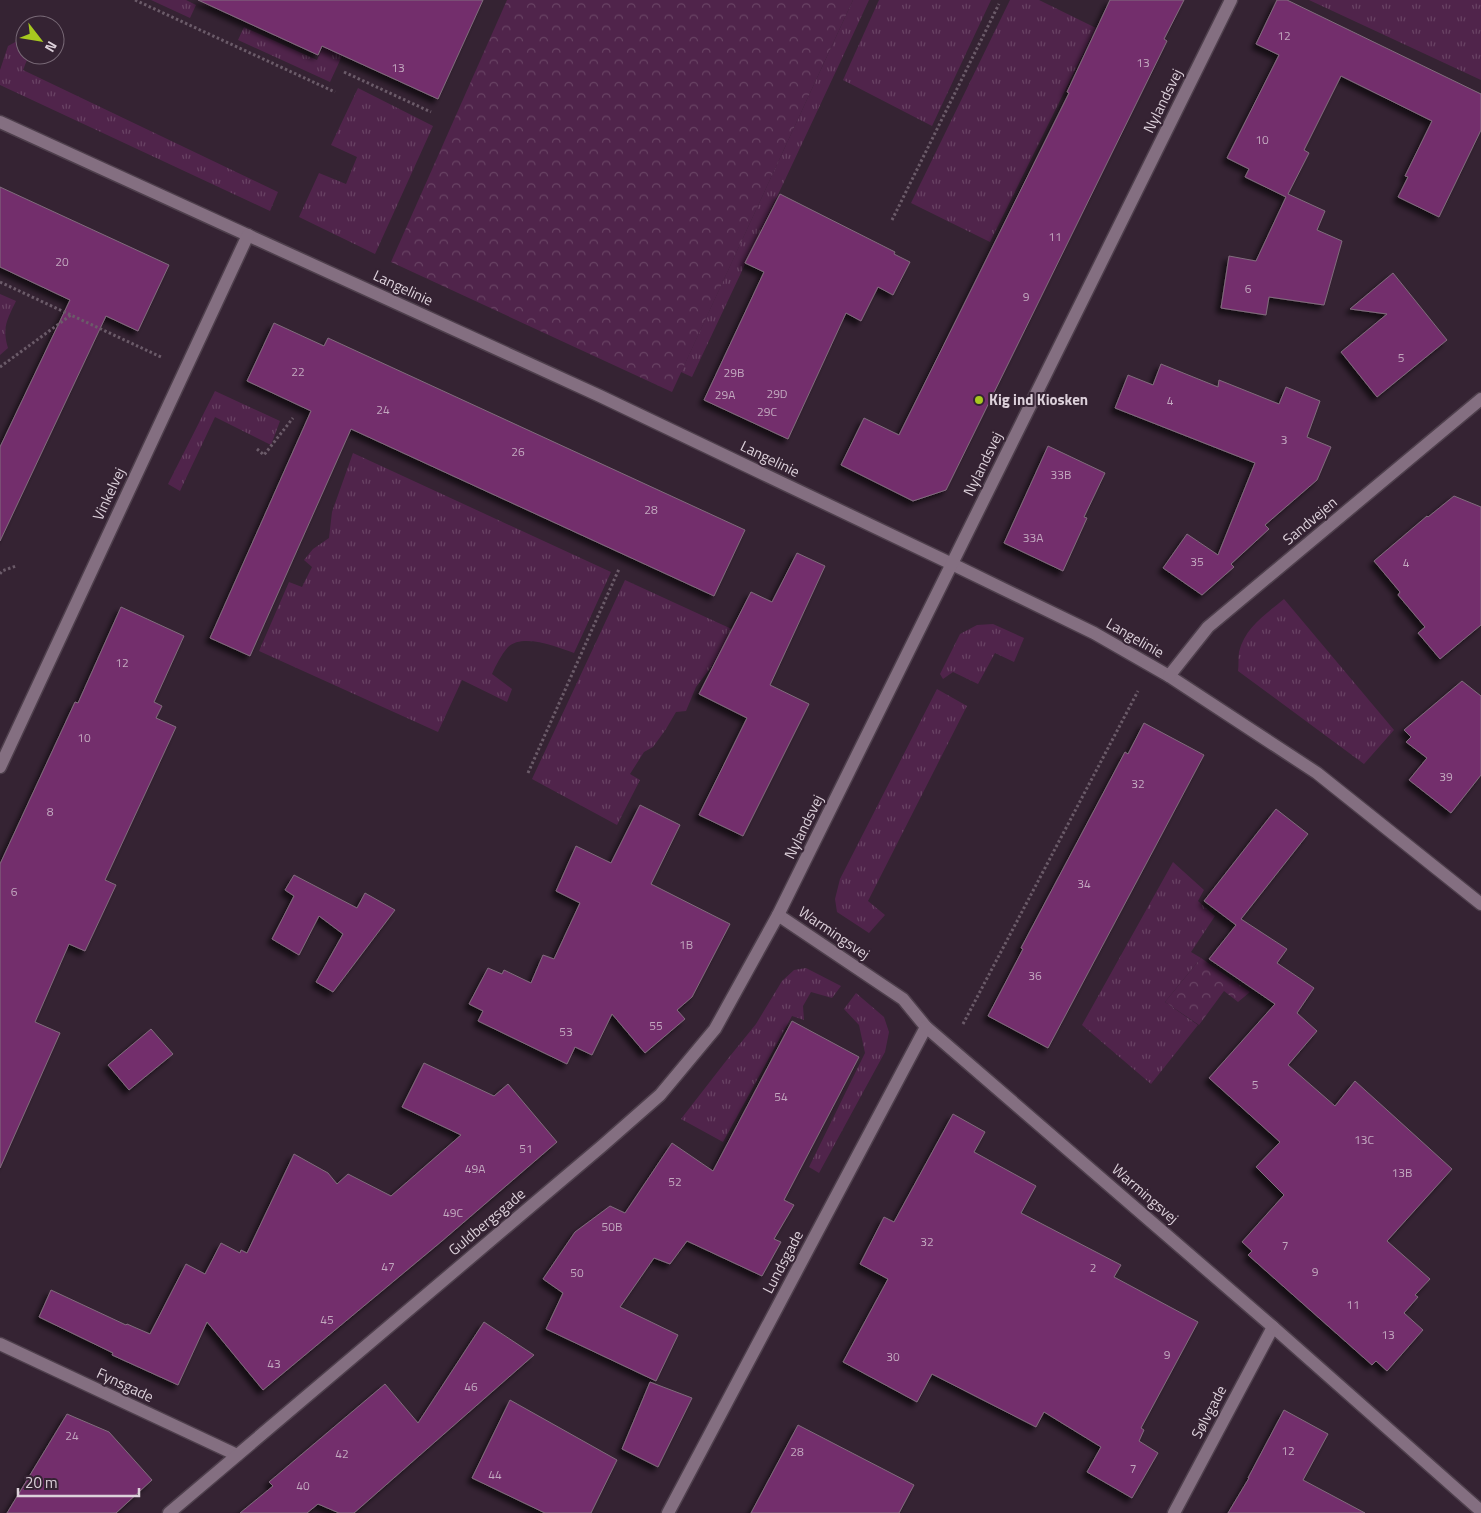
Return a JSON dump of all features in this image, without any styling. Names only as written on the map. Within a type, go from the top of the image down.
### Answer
[{"type":"street","name":"Nylandsvej","points":[[778,915],[1231,0]]},
{"type":"street","name":"Langelinie","points":[[0,122],[600,396],[1094,633],[1169,676],[1317,773],[1481,904]]},
{"type":"street","name":"Vinkelvej","points":[[0,767],[3,751],[248,235]]},
{"type":"street","name":"Sandvejen","points":[[1169,676],[1208,627],[1481,399]]},
{"type":"street","name":"Warmingsvej","points":[[778,915],[903,998],[926,1027],[1274,1327],[1481,1511]]},
{"type":"street","name":"Guldbergsgade","points":[[169,1513],[660,1095],[715,1029],[778,915]]},
{"type":"street","name":"Lundsgade","points":[[668,1513],[926,1027]]},
{"type":"street","name":"Sølvgade","points":[[1174,1513],[1274,1327]]},
{"type":"street","name":"Fynsgade","points":[[0,1344],[237,1455]]},
{"type":"path","points":[[135,0],[335,92]]},
{"type":"path","points":[[892,220],[999,4]]},
{"type":"path","points":[[344,72],[431,112]]},
{"type":"path","points":[[0,282],[186,368]]},
{"type":"path","points":[[0,367],[71,315]]},
{"type":"path","points":[[257,449],[264,455],[293,418]]},
{"type":"path","points":[[0,574],[2,571],[16,566]]},
{"type":"path","points":[[528,773],[619,569]]},
{"type":"path","points":[[950,1047],[1151,666]]},
{"type":"green space","points":[[151,0],[186,0],[196,5],[190,18]]},
{"type":"green space","points":[[344,0],[368,0],[330,82],[238,40],[244,27],[317,60]]},
{"type":"green space","points":[[507,0],[853,0],[672,392],[391,262]]},
{"type":"green space","points":[[853,0],[869,0],[692,377],[681,372]]},
{"type":"green space","points":[[879,0],[991,0],[932,126],[843,80]]},
{"type":"green space","points":[[1010,0],[1039,0],[1096,28],[990,242],[911,203]]},
{"type":"green space","points":[[1309,0],[1481,0],[1481,80]]},
{"type":"green space","points":[[15,42],[15,65],[25,65],[23,70],[278,192],[270,211],[0,85],[0,70],[8,46]]},
{"type":"green space","points":[[358,88],[433,126],[375,254],[299,217],[319,173],[346,184],[357,157],[331,145]]},
{"type":"green space","points":[[0,294],[16,301],[6,324],[5,334],[8,348],[0,355]]},
{"type":"green space","points":[[215,391],[280,421],[271,445],[215,417],[180,491],[168,484]]},
{"type":"green space","points":[[353,453],[611,572],[574,653],[541,642],[522,641],[514,643],[503,653],[492,674],[512,689],[507,702],[462,680],[438,732],[259,651],[289,582],[302,587],[312,567],[304,560],[313,549],[329,538],[332,512]]},
{"type":"green space","points":[[625,580],[736,631],[696,687],[686,711],[676,712],[653,747],[644,752],[630,774],[640,780],[617,825],[532,779]]},
{"type":"green space","points":[[1284,599],[1394,730],[1364,764],[1238,671],[1239,652],[1246,635],[1263,616]]},
{"type":"green space","points":[[993,624],[1024,638],[1014,662],[995,653],[978,684],[953,672],[943,679],[940,674],[960,634],[977,625]]},
{"type":"green space","points":[[937,689],[967,706],[868,901],[885,915],[869,933],[837,912],[835,899],[840,879]]},
{"type":"green space","points":[[1173,862],[1204,890],[1198,901],[1215,916],[1191,952],[1201,958],[1165,1002],[1198,1025],[1151,1084],[1082,1025]]},
{"type":"green space","points":[[1201,958],[1250,992],[1238,1002],[1224,991],[1199,1025],[1165,1002]]},
{"type":"green space","points":[[806,968],[841,986],[832,998],[811,992],[803,1006],[804,1020],[792,1016],[723,1142],[681,1119],[756,1024],[782,981],[794,970]]},
{"type":"green space","points":[[856,993],[884,1017],[889,1032],[885,1052],[819,1173],[809,1167],[865,1053],[859,1025],[844,1009]]},
{"type":"building","points":[[198,0],[483,0],[438,99],[322,46],[318,55]]},
{"type":"building","points":[[1110,0],[1184,0],[1164,39],[1167,41],[946,490],[913,501],[841,465],[864,418],[899,435],[1069,93],[1067,92]]},
{"type":"building","points":[[1277,0],[1287,0],[1481,94],[1481,130],[1439,217],[1398,197],[1408,177],[1405,176],[1432,121],[1341,76],[1304,150],[1309,153],[1288,194],[1325,211],[1317,230],[1342,241],[1324,305],[1269,297],[1266,315],[1221,308],[1229,256],[1256,261],[1286,197],[1245,177],[1249,169],[1227,158],[1279,55],[1256,44]]},
{"type":"building","points":[[0,187],[169,265],[138,331],[106,316],[0,541],[0,447],[70,300],[0,267]]},
{"type":"building","points":[[780,194],[895,252],[894,254],[910,262],[893,295],[878,287],[861,321],[846,313],[788,439],[704,400],[764,272],[745,263]]},
{"type":"building","points":[[1393,273],[1447,340],[1377,397],[1341,352],[1387,314],[1350,309]]},
{"type":"building","points":[[274,323],[324,346],[328,338],[745,530],[714,596],[351,429],[250,656],[210,638],[311,411],[247,381]]},
{"type":"building","points":[[1161,364],[1218,387],[1219,380],[1279,404],[1286,387],[1320,401],[1307,437],[1331,447],[1317,480],[1265,525],[1269,529],[1231,564],[1234,567],[1202,595],[1163,568],[1187,534],[1218,555],[1255,463],[1115,408],[1128,375],[1153,385]]},
{"type":"building","points":[[1048,446],[1105,473],[1084,517],[1087,518],[1063,571],[1004,543]]},
{"type":"building","points":[[1454,496],[1481,507],[1481,625],[1440,659],[1418,633],[1425,627],[1398,595],[1400,592],[1374,561],[1427,516]]},
{"type":"building","points":[[797,553],[825,566],[770,685],[809,704],[743,836],[699,815],[747,718],[699,694],[751,592],[772,602]]},
{"type":"building","points":[[121,607],[184,636],[154,702],[162,706],[156,718],[176,727],[105,880],[116,885],[85,951],[69,944],[35,1022],[60,1033],[0,1168],[0,864],[75,702],[78,703]]},
{"type":"building","points":[[1462,681],[1481,696],[1481,775],[1451,813],[1409,780],[1427,758],[1406,742],[1411,737],[1404,730]]},
{"type":"building","points":[[1144,723],[1204,755],[1048,1048],[988,1016],[1023,949],[1021,948],[1125,752],[1128,754]]},
{"type":"building","points":[[640,805],[680,825],[651,884],[730,924],[692,997],[677,1010],[685,1019],[645,1053],[612,1014],[592,1055],[575,1047],[567,1064],[478,1021],[483,1011],[469,1004],[488,968],[502,974],[504,970],[531,983],[543,955],[554,959],[580,903],[556,891],[576,846],[611,863]]},
{"type":"building","points":[[1276,809],[1308,834],[1241,919],[1287,949],[1277,963],[1314,988],[1297,1013],[1317,1031],[1288,1065],[1335,1106],[1355,1081],[1452,1169],[1387,1241],[1430,1279],[1415,1295],[1418,1297],[1404,1313],[1423,1330],[1387,1371],[1376,1361],[1372,1365],[1248,1255],[1252,1251],[1242,1242],[1284,1195],[1256,1167],[1280,1142],[1209,1078],[1275,1004],[1209,959],[1236,925],[1204,901]]},
{"type":"building","points":[[294,875],[357,908],[365,893],[395,910],[333,992],[316,982],[343,934],[319,916],[299,955],[272,939],[294,896],[285,890]]},
{"type":"building","points":[[792,1021],[859,1057],[784,1200],[794,1205],[774,1239],[781,1242],[762,1276],[687,1241],[670,1264],[654,1258],[620,1307],[678,1335],[656,1381],[546,1329],[563,1293],[543,1279],[575,1232],[610,1206],[625,1213],[672,1143],[713,1171]]},
{"type":"building","points":[[151,1029],[173,1054],[129,1090],[108,1065]]},
{"type":"building","points":[[424,1063],[494,1096],[508,1084],[557,1142],[442,1241],[263,1390],[207,1322],[178,1385],[112,1355],[113,1353],[39,1317],[51,1290],[126,1325],[150,1334],[186,1264],[205,1274],[221,1243],[240,1253],[241,1250],[247,1253],[294,1154],[328,1173],[337,1184],[348,1174],[391,1196],[461,1135],[402,1107]]},
{"type":"building","points":[[953,1114],[985,1132],[974,1152],[1036,1186],[1021,1213],[1121,1265],[1114,1277],[1198,1322],[1141,1428],[1144,1430],[1139,1441],[1158,1453],[1132,1498],[1087,1472],[1101,1447],[1044,1412],[1036,1427],[932,1374],[917,1402],[843,1362],[888,1279],[860,1264],[884,1217],[894,1222]]},
{"type":"building","points":[[484,1322],[534,1355],[354,1513],[339,1513],[318,1504],[307,1513],[240,1513],[273,1486],[269,1482],[385,1384],[418,1423]]},
{"type":"building","points":[[650,1382],[692,1398],[658,1467],[622,1449]]},
{"type":"building","points":[[510,1400],[617,1460],[591,1513],[545,1513],[472,1478]]},
{"type":"building","points":[[1284,1410],[1328,1434],[1303,1480],[1365,1513],[1228,1513],[1249,1478]]},
{"type":"building","points":[[67,1414],[109,1432],[152,1480],[116,1513],[7,1513]]},
{"type":"building","points":[[798,1425],[914,1485],[899,1513],[751,1513]]},
{"type":"place","name":"Kig ind Kiosken","points":[[979,400]]}]
